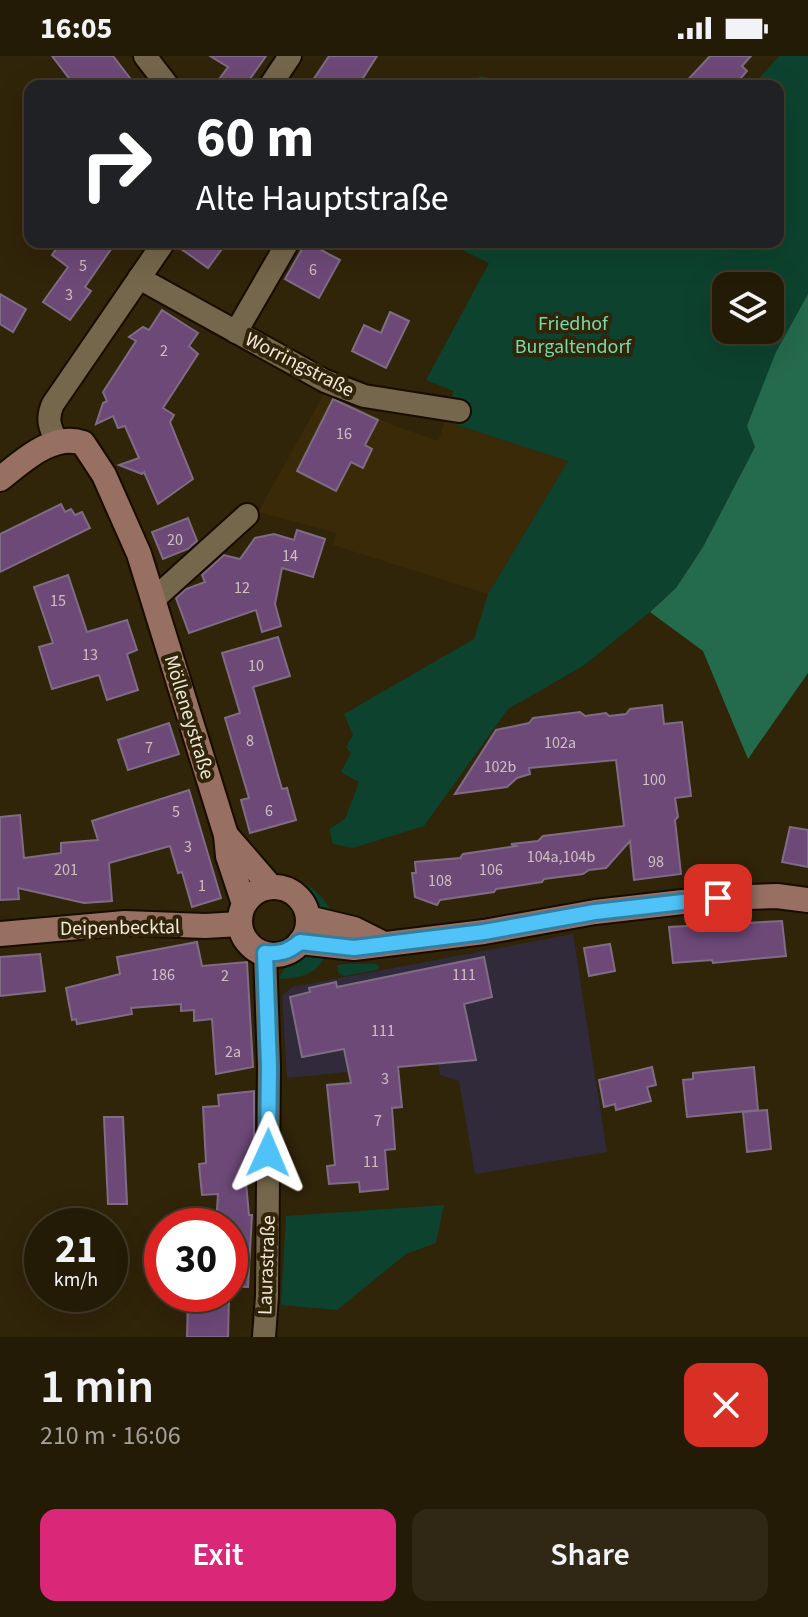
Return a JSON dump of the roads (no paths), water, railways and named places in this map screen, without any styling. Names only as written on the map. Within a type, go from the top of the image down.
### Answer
[{"type":"main road","name":"Mölleneystraße","points":[[57,442],[70,440],[83,443],[98,464],[130,532],[154,599],[226,835],[242,914]]},
{"type":"main road","points":[[0,479],[57,442]]},
{"type":"main road","name":"Mölleneystraße","points":[[226,835],[271,887]]},
{"type":"main road","points":[[271,887],[285,888],[296,895],[304,905],[308,918],[300,942],[278,954],[265,953],[253,947],[244,937],[242,914],[256,892],[271,887]]},
{"type":"main road","points":[[300,942],[354,948],[380,942],[484,932],[595,912],[706,899],[777,896],[808,900]]},
{"type":"main road","name":"Deipenbecktal","points":[[0,934],[125,923],[205,926],[242,914]]},
{"type":"main road","points":[[308,918],[354,929],[380,942]]},
{"type":"street","points":[[145,56],[163,80]]},
{"type":"street","points":[[274,80],[290,56]]},
{"type":"street","points":[[57,442],[48,414],[53,404],[160,248]]},
{"type":"street","name":"Worringstraße","points":[[236,332],[285,248]]},
{"type":"street","name":"Worringstraße","points":[[139,278],[325,381],[364,396],[459,411]]},
{"type":"street","points":[[154,599],[247,515]]},
{"type":"street","name":"Laurastraße","points":[[264,1337],[269,1066],[265,953]]},
{"type":"park label","name":"Friedhof Burgaltendorf","points":[[573,334]]}]
